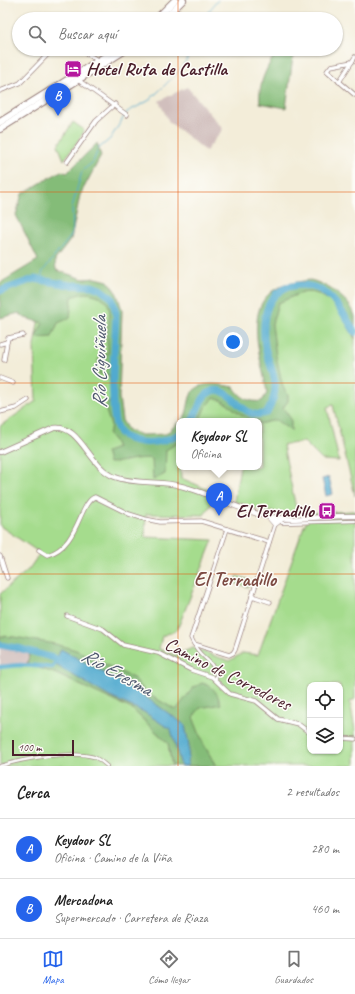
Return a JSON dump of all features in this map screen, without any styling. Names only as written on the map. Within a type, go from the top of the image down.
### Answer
[{"type":"highway","points":[[163,12],[175,0]]},
{"type":"highway","points":[[171,12],[182,0]]},
{"type":"highway","points":[[0,122],[106,56]]},
{"type":"highway","points":[[0,129],[116,56]]},
{"type":"main road","points":[[268,516],[275,524],[283,520]]},
{"type":"street","points":[[0,91],[20,84],[46,56]]},
{"type":"street","points":[[91,56],[99,61]]},
{"type":"street","points":[[339,82],[355,57]]},
{"type":"street","points":[[352,62],[330,66],[327,69],[328,73],[355,95]]},
{"type":"street","points":[[78,80],[127,116]]},
{"type":"street","points":[[67,162],[96,121],[114,105]]},
{"type":"street","points":[[4,360],[8,338],[22,335]]},
{"type":"street","points":[[0,344],[7,342]]},
{"type":"street","points":[[0,378],[13,383]]},
{"type":"street","points":[[0,412],[16,408],[28,400]]},
{"type":"street","points":[[0,452],[54,428],[65,428],[74,434],[96,464],[115,477],[132,481],[182,486],[244,509],[283,520],[355,521]]},
{"type":"street","points":[[39,550],[47,555],[64,547],[78,524],[88,501],[95,497],[129,514],[146,520],[160,522],[201,521],[269,542]]},
{"type":"street","points":[[283,520],[355,516]]},
{"type":"street","points":[[194,644],[227,654],[233,653],[275,524]]},
{"type":"street","points":[[216,679],[216,673],[213,665],[200,655],[191,639],[227,529]]},
{"type":"street","points":[[0,556],[7,578]]},
{"type":"street","points":[[252,596],[270,602]]},
{"type":"street","name":"Camino de Corredores","points":[[67,616],[103,629],[124,645],[158,653],[190,670],[216,679],[230,694],[256,702],[278,719],[298,724],[307,731]]},
{"type":"street","points":[[343,738],[355,739]]},
{"type":"street","points":[[0,766],[36,758],[64,756],[94,757],[107,766]]},
{"type":"shaded area","points":[[187,87],[223,129],[206,151],[169,122],[159,101]]},
{"type":"shaded area","points":[[0,647],[30,652],[27,664],[0,667]]},
{"type":"green space","points":[[274,56],[293,56],[286,108],[260,103],[262,81]]},
{"type":"green space","points":[[73,122],[83,129],[84,132],[64,160],[58,145]]},
{"type":"green space","points":[[97,143],[101,156],[80,195],[71,239],[55,260],[56,270],[83,279],[96,278],[108,281],[117,294],[122,310],[119,397],[122,420],[128,430],[141,435],[166,434],[176,425],[176,444],[166,450],[165,474],[153,480],[152,459],[141,458],[109,463],[106,452],[117,448],[114,441],[108,434],[111,426],[105,408],[111,399],[109,375],[99,374],[98,362],[100,354],[108,353],[107,335],[109,310],[106,301],[89,293],[72,297],[70,318],[58,323],[52,337],[39,338],[36,336],[43,323],[25,318],[19,313],[0,318],[0,283],[38,260],[16,215],[22,194],[61,171],[67,173]]},
{"type":"green space","points":[[41,279],[112,298],[112,409],[127,438],[176,434],[176,470],[181,470],[181,478],[218,494],[204,515],[146,514],[145,537],[213,540],[177,630],[162,636],[159,649],[175,655],[193,648],[229,661],[243,653],[258,655],[304,526],[311,513],[355,511],[355,699],[350,702],[355,730],[355,766],[185,766],[179,736],[126,694],[22,649],[0,645],[0,594],[29,569],[40,553],[0,526],[0,426],[36,401],[34,346],[44,290]]},
{"type":"green space","points":[[310,280],[323,285],[337,293],[349,304],[355,317],[355,339],[341,315],[328,300],[320,295],[312,292],[302,293],[278,303],[272,324],[276,356],[283,387],[288,395],[288,401],[283,408],[291,419],[291,431],[276,420],[262,423],[262,418],[246,418],[226,403],[214,398],[206,406],[200,418],[184,418],[186,415],[191,394],[195,389],[201,386],[213,384],[234,387],[239,394],[249,400],[262,401],[267,393],[257,341],[258,314],[262,302],[270,293],[279,287]]},
{"type":"green space","points":[[284,289],[328,294],[355,332],[355,496],[333,405],[327,407],[339,461],[322,460],[304,442],[283,445],[297,513],[265,511],[234,501],[239,470],[262,470],[262,418],[194,418],[206,394],[238,404],[271,406],[264,325]]},
{"type":"green space","points":[[237,576],[250,580],[248,587],[234,583]]},
{"type":"green space","points":[[0,636],[55,644],[76,650],[135,679],[146,693],[176,710],[193,688],[202,683],[206,684],[216,693],[221,704],[200,708],[193,717],[203,743],[216,766],[172,766],[168,743],[132,709],[54,673],[27,664],[30,652],[0,647]]},
{"type":"green space","points":[[27,664],[54,673],[132,709],[168,743],[172,766],[0,766],[0,667]]},
{"type":"water","points":[[329,477],[333,494],[326,496],[322,479]]},
{"type":"water","points":[[61,649],[140,693],[185,725],[189,745],[188,766],[181,766],[171,730],[144,712],[110,697],[54,664]]},
{"type":"waterway","points":[[208,12],[218,0]]},
{"type":"waterway","points":[[41,279],[43,271],[71,236],[73,229],[72,207],[82,171],[93,162],[98,149],[110,139],[127,112],[148,101],[180,70],[189,56]]},
{"type":"waterway","name":"Río Ciguiñuela","points":[[0,291],[34,279],[70,285],[92,286],[100,289],[112,298],[116,313],[113,410],[115,423],[119,432],[129,439],[146,443],[160,441],[176,435]]},
{"type":"waterway","name":"Río Ciguiñuela","points":[[193,418],[202,399],[207,394],[219,390],[230,396],[244,409],[251,413],[258,415],[267,413],[273,399],[275,388],[273,374],[265,346],[265,315],[268,305],[273,297],[280,291],[289,287],[301,285],[319,289],[327,294],[340,308],[355,332]]},
{"type":"waterway","name":"Río Eresma","points":[[0,645],[22,649],[64,661]]},
{"type":"waterway","points":[[0,667],[19,665],[52,667],[58,660]]},
{"type":"place","name":"Hotel Ruta de Castilla","points":[[73,69]]},
{"type":"place","name":"Mercadona","points":[[58,116]]},
{"type":"place","name":"El Terradillo","points":[[327,511]]},
{"type":"place","name":"Keydoor SL","points":[[219,516]]},
{"type":"district","name":"El Terradillo","points":[[235,579]]}]
